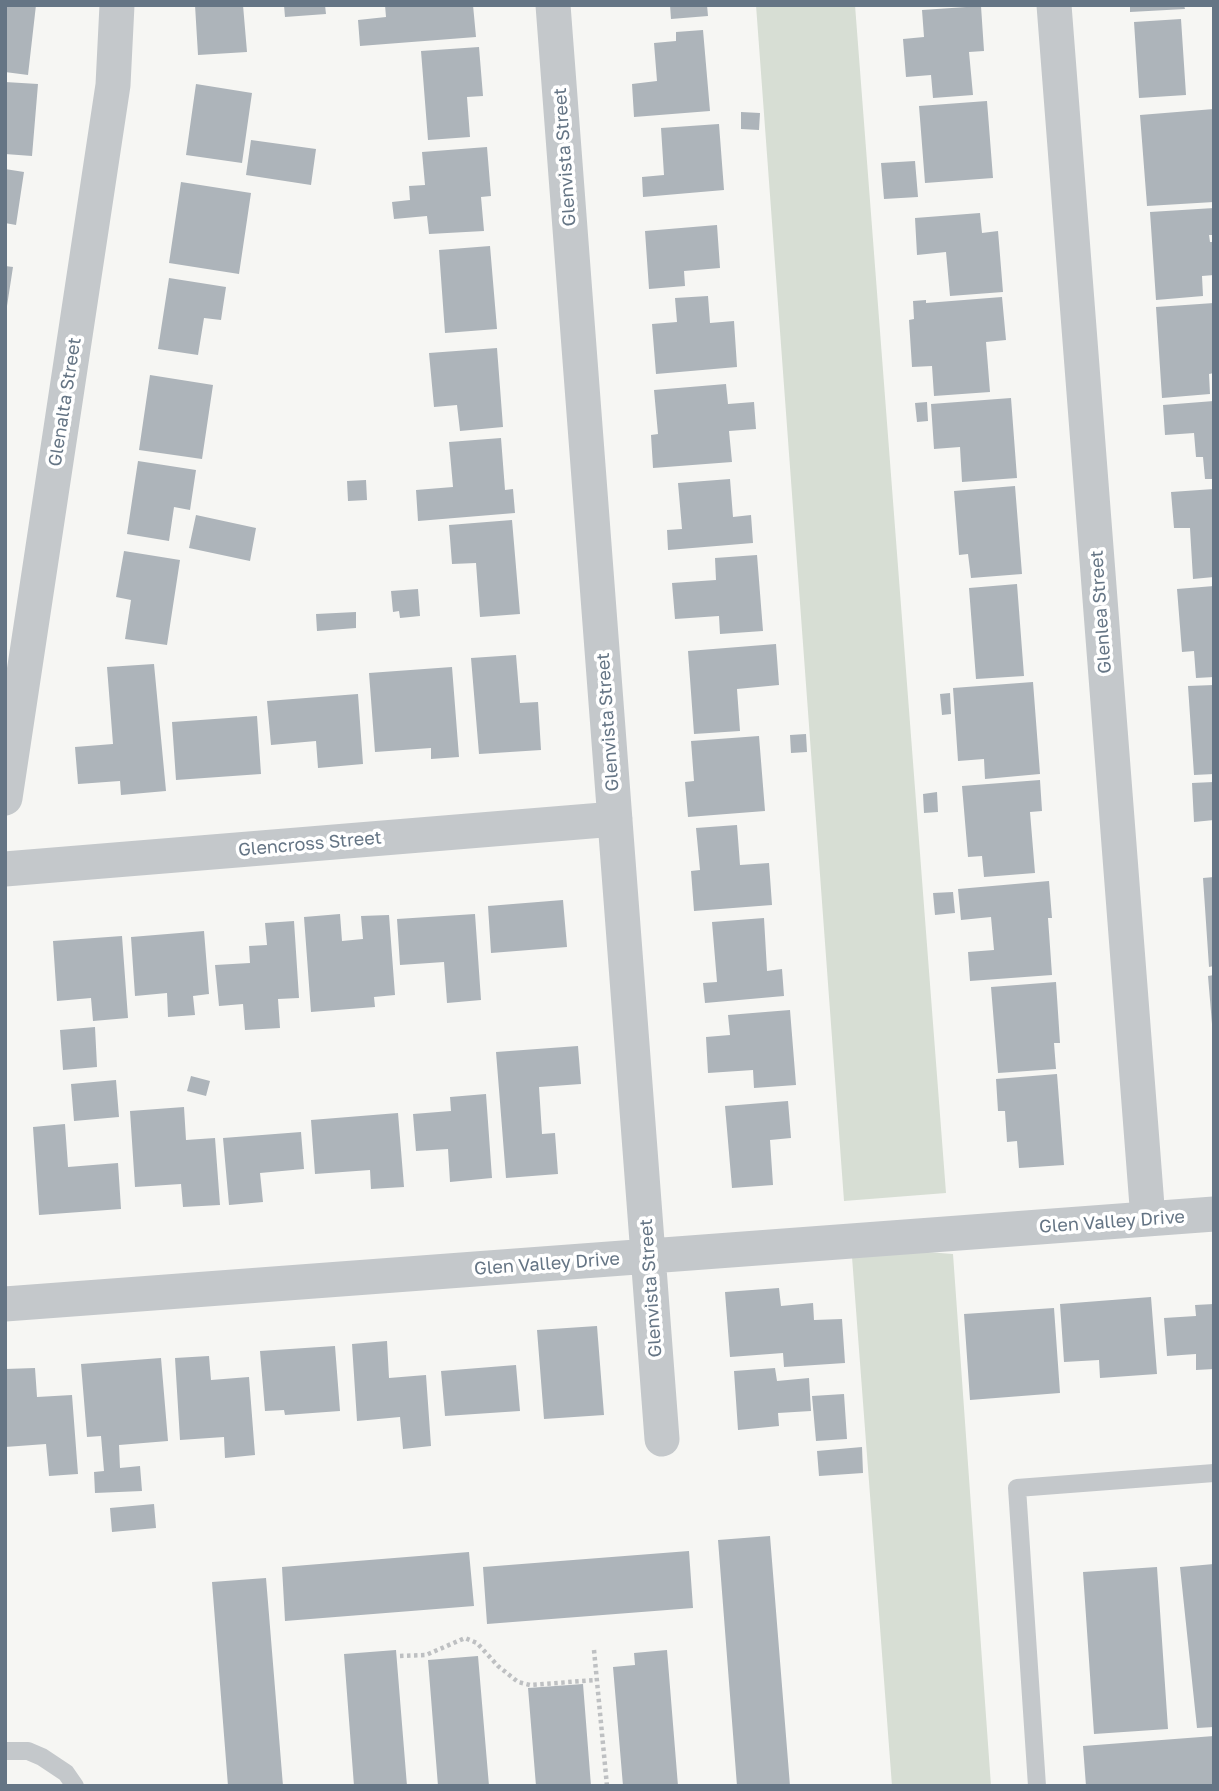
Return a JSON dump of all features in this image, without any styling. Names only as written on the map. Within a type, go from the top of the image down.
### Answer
[{"type":"street","name":"Glenalta Street","points":[[5,799],[113,85],[117,5]]},
{"type":"street","name":"Glenvista Street","points":[[553,5],[662,1439]]},
{"type":"street","name":"Glenlea Street","points":[[1054,5],[1148,1219]]},
{"type":"street","name":"Glencross Street","points":[[5,869],[615,819]]},
{"type":"street","name":"Glen Valley Drive","points":[[5,1304],[1214,1214]]},
{"type":"lane","points":[[1037,1786],[1017,1488],[1214,1473]]},
{"type":"lane","points":[[5,1751],[28,1751],[42,1757],[66,1773],[75,1786]]},
{"type":"path","points":[[400,1656],[426,1655],[465,1638],[477,1643],[517,1682],[530,1685],[596,1680]]},
{"type":"path","points":[[594,1650],[607,1786]]},
{"type":"shaded area","points":[[756,5],[855,5],[946,1193],[844,1201]]},
{"type":"shaded area","points":[[914,1251],[953,1254],[991,1786],[892,1786],[852,1257]]},
{"type":"building","points":[[5,5],[36,5],[28,75],[5,72]]},
{"type":"building","points":[[195,5],[243,5],[247,52],[198,55]]},
{"type":"building","points":[[284,5],[325,5],[326,14],[285,17]]},
{"type":"building","points":[[385,5],[473,5],[476,37],[360,46],[358,20],[386,17]]},
{"type":"building","points":[[670,5],[707,5],[708,16],[671,19]]},
{"type":"building","points":[[1130,5],[1184,5],[1185,9],[1130,12]]},
{"type":"building","points":[[981,6],[984,51],[969,52],[973,95],[933,98],[931,75],[906,77],[903,39],[924,37],[922,10]]},
{"type":"building","points":[[1181,19],[1186,95],[1139,98],[1134,22]]},
{"type":"building","points":[[703,30],[710,111],[634,117],[632,84],[657,81],[654,43],[676,41],[676,32]]},
{"type":"building","points":[[479,47],[483,96],[467,97],[470,137],[428,140],[421,51]]},
{"type":"building","points":[[5,82],[38,84],[32,156],[5,154]]},
{"type":"building","points":[[196,84],[252,93],[242,163],[186,155]]},
{"type":"building","points":[[987,101],[993,178],[925,183],[919,106]]},
{"type":"building","points":[[1214,109],[1214,202],[1147,206],[1140,115]]},
{"type":"building","points":[[741,112],[760,113],[759,130],[741,129]]},
{"type":"building","points":[[719,124],[724,190],[643,197],[642,177],[664,175],[661,128]]},
{"type":"building","points":[[251,140],[316,149],[311,185],[246,175]]},
{"type":"building","points":[[487,147],[491,196],[481,197],[484,231],[429,234],[427,216],[394,219],[392,202],[410,200],[409,186],[425,185],[422,152]]},
{"type":"building","points":[[915,161],[918,197],[884,199],[881,163]]},
{"type":"building","points":[[5,169],[24,172],[16,225],[5,223]]},
{"type":"building","points":[[181,182],[251,193],[239,274],[169,263]]},
{"type":"building","points":[[1214,208],[1214,235],[1209,235],[1210,242],[1214,242],[1214,275],[1202,276],[1203,296],[1156,300],[1150,212]]},
{"type":"building","points":[[980,213],[982,233],[998,231],[1003,292],[950,296],[946,252],[917,255],[915,218]]},
{"type":"building","points":[[717,225],[720,268],[684,271],[685,286],[649,289],[645,231]]},
{"type":"building","points":[[490,246],[497,329],[445,333],[439,250]]},
{"type":"building","points":[[5,266],[13,267],[7,306],[5,306]]},
{"type":"building","points":[[169,278],[226,287],[221,320],[204,318],[198,355],[158,349]]},
{"type":"building","points":[[708,296],[710,323],[734,321],[737,367],[656,374],[652,324],[677,322],[675,298]]},
{"type":"building","points":[[1002,297],[1006,340],[986,342],[990,392],[934,396],[932,366],[912,367],[909,320],[914,319],[913,301],[926,300],[926,303]]},
{"type":"building","points":[[1214,303],[1214,373],[1209,374],[1210,394],[1162,398],[1156,307]]},
{"type":"building","points":[[497,348],[503,427],[460,431],[457,405],[434,407],[429,353]]},
{"type":"building","points":[[150,375],[213,385],[202,459],[139,450]]},
{"type":"building","points":[[726,384],[728,404],[754,402],[756,429],[729,431],[732,462],[653,468],[651,435],[658,434],[654,390]]},
{"type":"building","points":[[1011,398],[1017,478],[962,482],[960,447],[934,449],[931,404]]},
{"type":"building","points":[[1214,401],[1214,479],[1205,479],[1203,457],[1196,457],[1194,433],[1165,435],[1163,405]]},
{"type":"building","points":[[927,402],[928,421],[917,422],[915,403]]},
{"type":"building","points":[[501,438],[505,490],[513,489],[515,513],[418,521],[416,490],[453,487],[449,442]]},
{"type":"building","points":[[138,461],[196,470],[190,510],[174,507],[169,541],[127,534]]},
{"type":"building","points":[[730,479],[733,517],[751,515],[753,543],[668,550],[667,530],[682,529],[678,483]]},
{"type":"building","points":[[366,480],[367,500],[348,501],[347,481]]},
{"type":"building","points":[[1015,486],[1022,574],[971,578],[968,554],[959,555],[954,491]]},
{"type":"building","points":[[1214,489],[1214,577],[1193,579],[1190,528],[1174,528],[1171,492]]},
{"type":"building","points":[[196,515],[256,528],[250,561],[189,548]]},
{"type":"building","points":[[512,520],[520,614],[480,617],[476,563],[452,564],[449,525]]},
{"type":"building","points":[[124,551],[180,560],[167,645],[125,639],[131,600],[116,597]]},
{"type":"building","points":[[757,555],[763,631],[720,634],[719,616],[675,619],[672,583],[716,580],[715,558]]},
{"type":"building","points":[[1017,584],[1024,676],[976,679],[969,588]]},
{"type":"building","points":[[1214,586],[1214,677],[1196,678],[1194,651],[1182,652],[1177,589]]},
{"type":"building","points":[[418,589],[420,616],[400,618],[399,611],[393,612],[391,591]]},
{"type":"building","points":[[356,612],[356,628],[317,631],[316,614]]},
{"type":"building","points":[[776,644],[779,685],[737,689],[740,731],[694,734],[688,651]]},
{"type":"building","points":[[516,655],[520,703],[538,702],[541,750],[479,754],[471,658]]},
{"type":"building","points":[[154,664],[166,791],[121,795],[120,781],[78,784],[75,747],[113,744],[107,667]]},
{"type":"building","points":[[452,667],[459,757],[431,759],[431,748],[375,752],[369,673]]},
{"type":"building","points":[[1033,682],[1040,774],[985,779],[984,759],[958,761],[953,688]]},
{"type":"building","points":[[1214,685],[1214,774],[1194,775],[1188,686]]},
{"type":"building","points":[[950,693],[951,714],[942,715],[940,694]]},
{"type":"building","points":[[358,694],[363,764],[318,768],[316,741],[271,745],[267,701]]},
{"type":"building","points":[[257,716],[261,774],[176,780],[172,722]]},
{"type":"building","points":[[806,734],[807,752],[791,753],[790,735]]},
{"type":"building","points":[[759,736],[765,811],[688,817],[685,782],[694,781],[691,741]]},
{"type":"building","points":[[1040,780],[1042,811],[1030,812],[1035,873],[984,877],[982,856],[968,857],[962,786]]},
{"type":"building","points":[[1214,782],[1214,820],[1194,822],[1192,783]]},
{"type":"building","points":[[937,792],[938,812],[924,813],[923,794]]},
{"type":"building","points":[[737,825],[740,865],[769,863],[772,905],[694,911],[691,871],[700,870],[696,828]]},
{"type":"building","points":[[1214,877],[1214,966],[1209,967],[1203,878]]},
{"type":"building","points":[[1049,881],[1052,918],[1048,918],[1052,975],[970,981],[968,952],[994,950],[991,917],[961,920],[958,889]]},
{"type":"building","points":[[953,892],[955,913],[935,915],[933,893]]},
{"type":"building","points":[[563,900],[567,947],[491,953],[488,906]]},
{"type":"building","points":[[340,914],[342,941],[363,939],[361,916],[389,915],[395,995],[374,997],[375,1007],[311,1012],[304,917]]},
{"type":"building","points":[[475,914],[481,1000],[447,1003],[444,962],[400,965],[397,919]]},
{"type":"building","points":[[764,918],[767,971],[782,969],[784,996],[705,1003],[703,983],[717,982],[712,922]]},
{"type":"building","points":[[294,921],[299,998],[278,999],[280,1028],[245,1030],[243,1004],[219,1006],[215,965],[250,963],[249,946],[267,945],[265,923]]},
{"type":"building","points":[[204,931],[209,994],[193,996],[195,1015],[168,1017],[167,993],[135,996],[131,937]]},
{"type":"building","points":[[122,936],[128,1018],[93,1021],[91,998],[57,1001],[53,941]]},
{"type":"building","points":[[1214,975],[1214,1024],[1212,1024],[1208,976]]},
{"type":"building","points":[[1056,982],[1060,1043],[1054,1043],[1056,1069],[998,1073],[991,987]]},
{"type":"building","points":[[790,1010],[796,1085],[754,1088],[753,1070],[708,1073],[706,1037],[730,1035],[728,1015]]},
{"type":"building","points":[[95,1027],[97,1067],[63,1070],[60,1030]]},
{"type":"building","points":[[578,1046],[581,1084],[539,1087],[542,1134],[555,1133],[558,1174],[506,1178],[496,1052]]},
{"type":"building","points":[[1057,1074],[1064,1165],[1019,1168],[1017,1141],[1007,1142],[1005,1111],[998,1111],[996,1079]]},
{"type":"building","points":[[191,1076],[210,1081],[206,1096],[187,1091]]},
{"type":"building","points":[[116,1080],[119,1117],[74,1121],[71,1084]]},
{"type":"building","points":[[486,1094],[492,1178],[450,1182],[448,1149],[416,1151],[413,1114],[451,1111],[450,1097]]},
{"type":"building","points":[[788,1101],[791,1138],[770,1140],[773,1185],[732,1188],[725,1106]]},
{"type":"building","points":[[184,1107],[186,1140],[215,1138],[220,1205],[183,1207],[181,1184],[135,1187],[130,1111]]},
{"type":"building","points":[[398,1113],[404,1187],[371,1189],[370,1170],[315,1174],[311,1120]]},
{"type":"building","points":[[65,1124],[68,1167],[118,1163],[121,1209],[39,1215],[33,1127]]},
{"type":"building","points":[[301,1132],[304,1169],[260,1173],[263,1202],[229,1205],[223,1138]]},
{"type":"building","points":[[779,1288],[781,1306],[813,1303],[814,1320],[842,1319],[845,1363],[784,1367],[783,1353],[730,1357],[725,1292]]},
{"type":"building","points":[[1151,1297],[1157,1374],[1100,1378],[1099,1360],[1064,1362],[1060,1304]]},
{"type":"building","points":[[1214,1304],[1214,1369],[1196,1370],[1196,1354],[1167,1356],[1164,1318],[1196,1316],[1195,1305]]},
{"type":"building","points":[[1054,1308],[1060,1393],[970,1400],[964,1314]]},
{"type":"building","points":[[597,1326],[604,1415],[544,1419],[537,1330]]},
{"type":"building","points":[[387,1341],[389,1378],[426,1375],[431,1446],[403,1449],[400,1417],[357,1421],[352,1344]]},
{"type":"building","points":[[335,1346],[340,1411],[285,1415],[284,1410],[265,1411],[260,1351]]},
{"type":"building","points":[[209,1356],[211,1380],[249,1377],[255,1455],[225,1458],[224,1437],[180,1440],[175,1358]]},
{"type":"building","points":[[161,1358],[168,1441],[119,1445],[120,1468],[140,1466],[142,1491],[95,1493],[94,1472],[104,1471],[101,1436],[87,1437],[81,1364]]},
{"type":"building","points":[[516,1365],[520,1411],[445,1416],[441,1371]]},
{"type":"building","points":[[35,1368],[37,1397],[72,1395],[78,1474],[49,1476],[46,1444],[5,1447],[5,1369]]},
{"type":"building","points":[[775,1368],[777,1381],[809,1378],[811,1411],[778,1413],[779,1426],[738,1430],[734,1371]]},
{"type":"building","points":[[844,1394],[847,1439],[816,1441],[812,1396]]},
{"type":"building","points":[[862,1447],[863,1473],[819,1476],[817,1451]]},
{"type":"building","points":[[154,1504],[156,1528],[112,1532],[110,1508]]},
{"type":"building","points":[[770,1536],[790,1786],[737,1786],[718,1540]]},
{"type":"building","points":[[689,1551],[693,1608],[487,1624],[483,1567]]},
{"type":"building","points":[[469,1552],[474,1606],[285,1621],[282,1567]]},
{"type":"building","points":[[1214,1564],[1214,1727],[1197,1728],[1180,1567]]},
{"type":"building","points":[[1157,1567],[1168,1729],[1094,1734],[1083,1572]]},
{"type":"building","points":[[266,1578],[283,1786],[228,1786],[212,1582]]},
{"type":"building","points":[[396,1650],[407,1786],[354,1786],[344,1654]]},
{"type":"building","points":[[667,1650],[678,1786],[623,1786],[613,1667],[635,1665],[634,1653]]},
{"type":"building","points":[[478,1656],[489,1786],[438,1786],[428,1660]]},
{"type":"building","points":[[583,1684],[591,1786],[536,1786],[528,1688]]},
{"type":"building","points":[[1214,1736],[1214,1786],[1086,1786],[1083,1746]]}]
